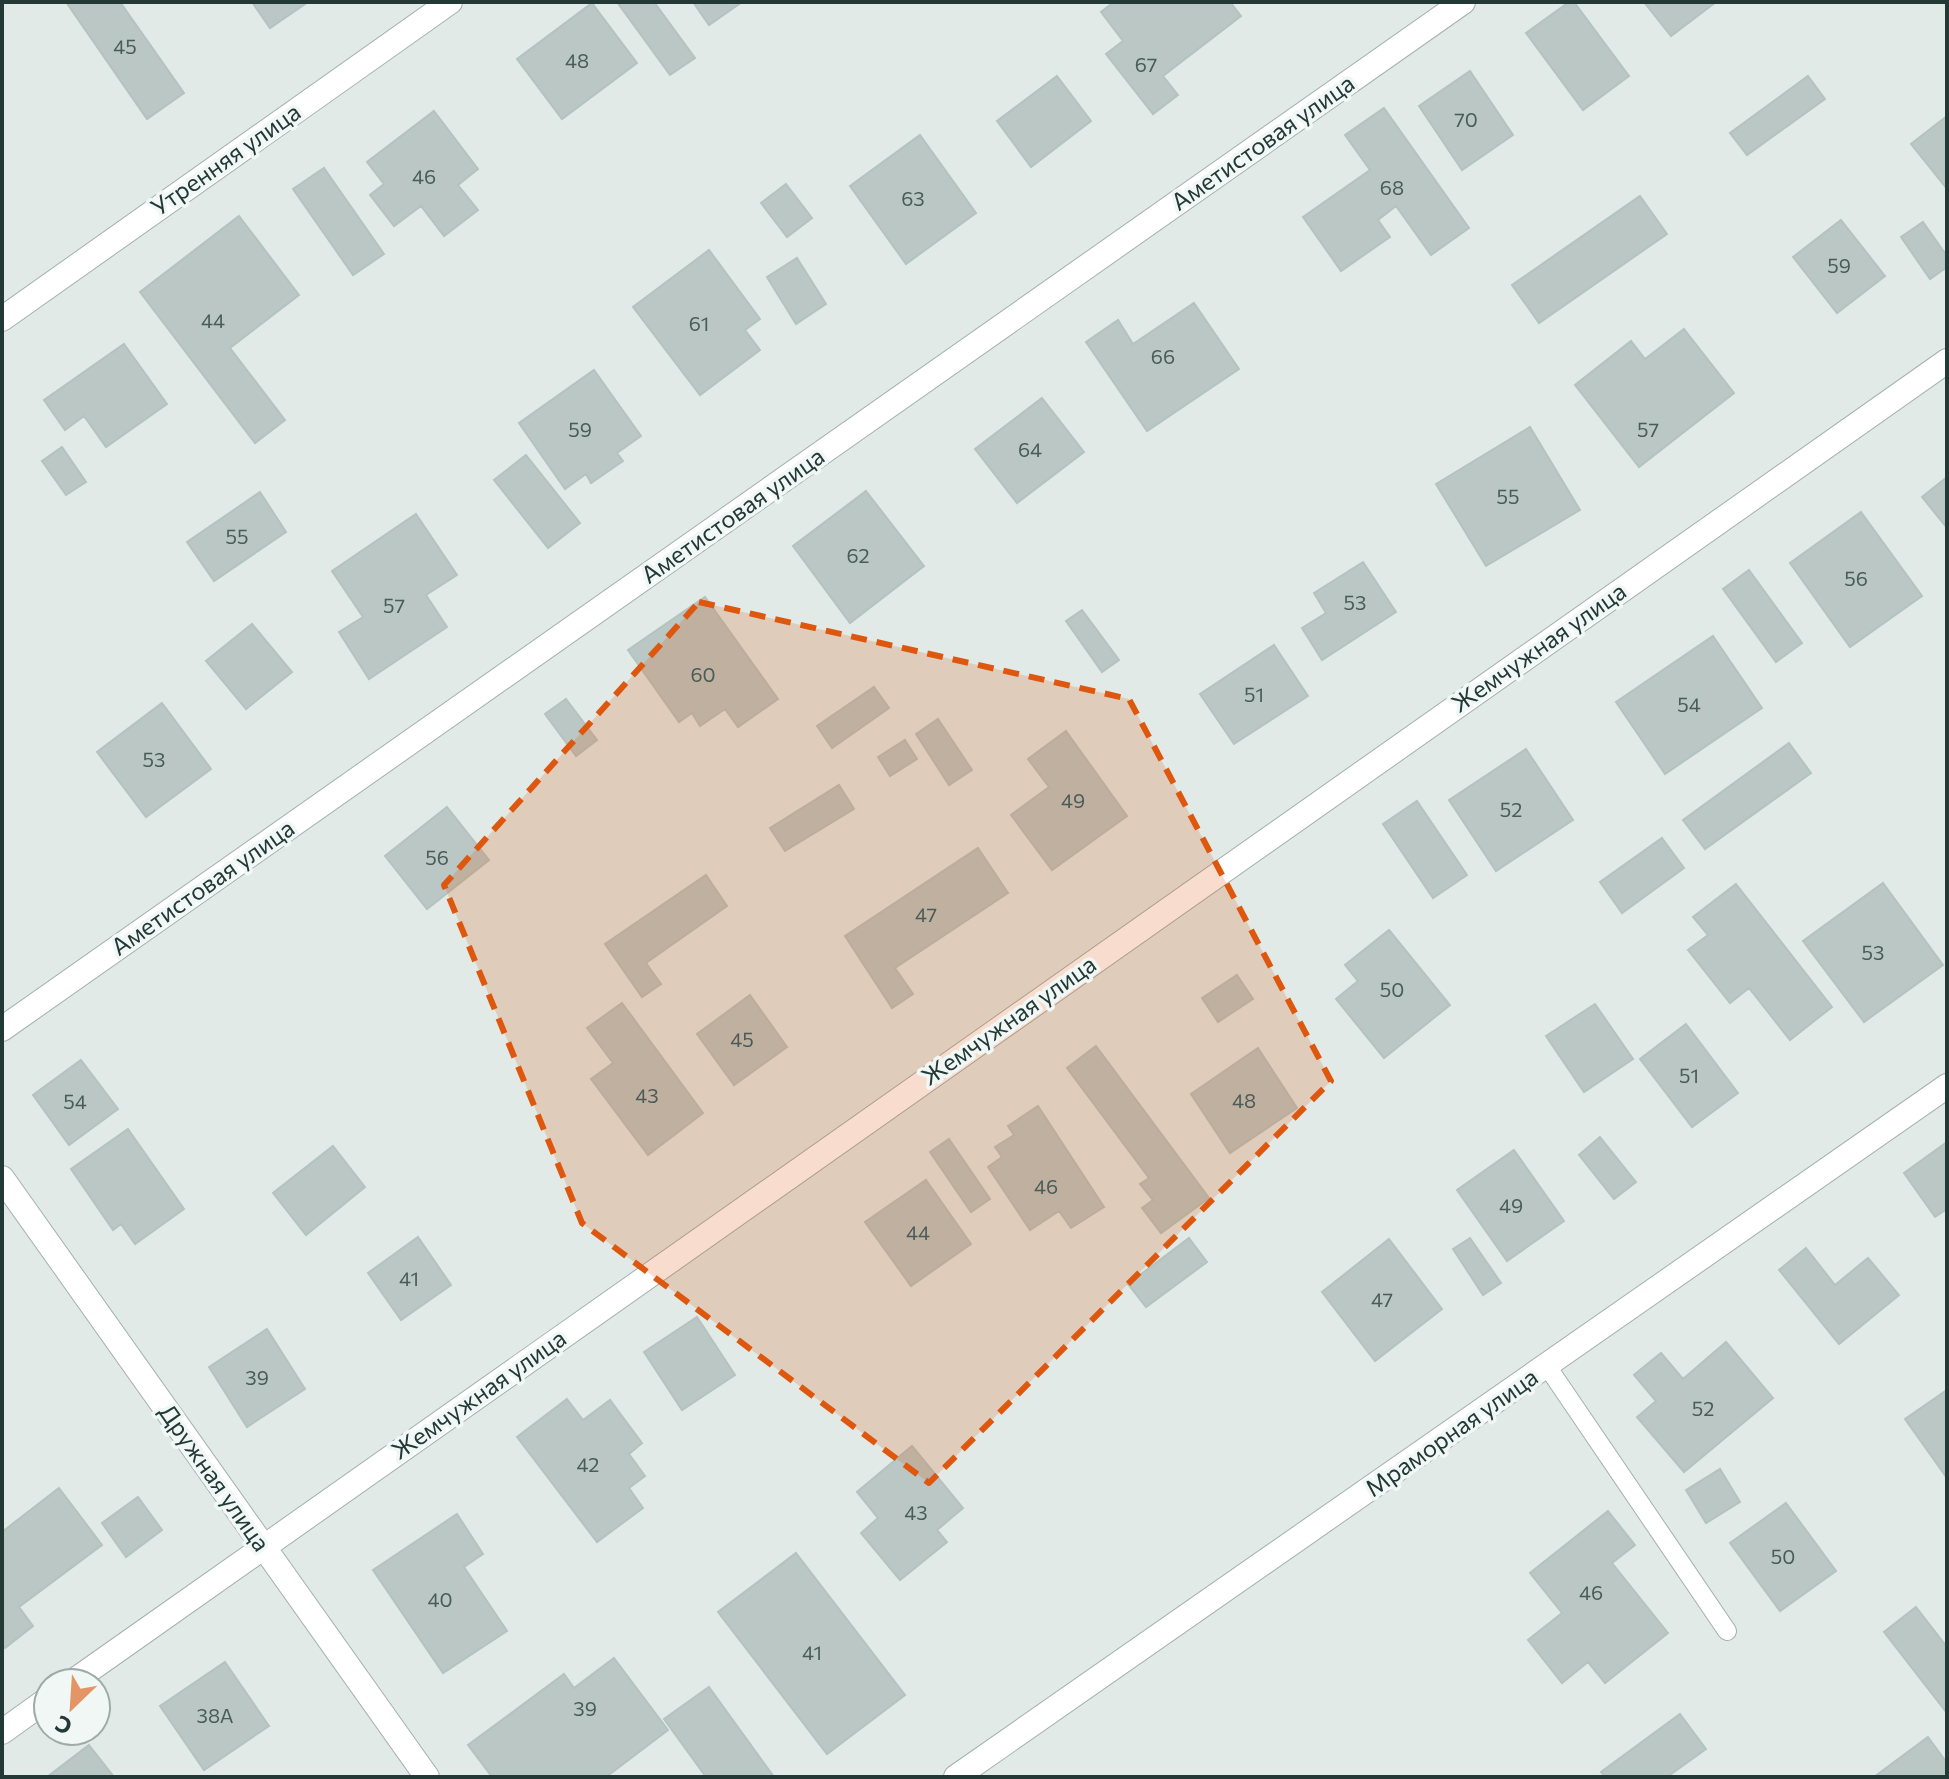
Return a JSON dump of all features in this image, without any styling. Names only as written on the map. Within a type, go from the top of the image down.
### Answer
[{"type":"street","name":"Утренняя улица","points":[[2,319],[450,2]]},
{"type":"street","name":"Аметистовая улица","points":[[2,1029],[1463,2]]},
{"type":"street","name":"Жемчужная улица","points":[[93,1667],[1947,361]]},
{"type":"street","name":"Мраморная улица","points":[[956,1777],[1947,1086]]},
{"type":"street","name":"Дружная улица","points":[[2,1178],[427,1777]]},
{"type":"street","points":[[2,1732],[32,1710]]},
{"type":"lane","points":[[1547,1366],[1727,1631]]},
{"type":"highlighted area","points":[[699,602],[1129,699],[1331,1081],[929,1483],[582,1223],[444,885]]},
{"type":"building","points":[[66,2],[120,2],[184,93],[147,119]]},
{"type":"building","points":[[252,2],[308,2],[270,28]]},
{"type":"building","points":[[617,2],[654,2],[695,58],[670,75]]},
{"type":"building","points":[[693,2],[742,2],[709,25]]},
{"type":"building","points":[[1114,2],[1230,2],[1241,16],[1163,76],[1178,95],[1153,114],[1106,54],[1123,41],[1101,12]]},
{"type":"building","points":[[1569,2],[1574,2],[1629,76],[1583,110],[1526,33]]},
{"type":"building","points":[[1644,2],[1716,2],[1671,36]]},
{"type":"building","points":[[592,3],[637,63],[562,119],[517,59]]},
{"type":"building","points":[[1470,71],[1513,135],[1462,170],[1419,106]]},
{"type":"building","points":[[1057,76],[1091,121],[1031,167],[997,121]]},
{"type":"building","points":[[1808,76],[1825,99],[1747,155],[1730,133]]},
{"type":"building","points":[[1384,108],[1469,228],[1431,255],[1396,206],[1378,220],[1390,237],[1341,271],[1303,217],[1370,170],[1345,135]]},
{"type":"building","points":[[434,111],[478,169],[458,185],[478,210],[444,236],[421,206],[394,226],[370,195],[384,184],[367,162]]},
{"type":"building","points":[[1947,116],[1947,189],[1911,144]]},
{"type":"building","points":[[920,135],[976,213],[906,264],[850,186]]},
{"type":"building","points":[[324,168],[384,254],[353,275],[293,189]]},
{"type":"building","points":[[786,184],[812,218],[787,237],[761,203]]},
{"type":"building","points":[[1640,196],[1667,234],[1539,323],[1512,285]]},
{"type":"building","points":[[239,216],[299,295],[230,348],[285,420],[255,443],[140,292]]},
{"type":"building","points":[[1841,220],[1885,276],[1837,313],[1793,257]]},
{"type":"building","points":[[1923,222],[1947,256],[1947,267],[1930,279],[1901,237]]},
{"type":"building","points":[[709,250],[760,319],[745,330],[760,350],[700,395],[633,307]]},
{"type":"building","points":[[797,258],[826,304],[796,324],[767,277]]},
{"type":"building","points":[[1194,303],[1239,369],[1147,431],[1086,342],[1118,320],[1133,344]]},
{"type":"building","points":[[1684,329],[1734,393],[1639,467],[1575,385],[1631,341],[1645,359]]},
{"type":"building","points":[[124,344],[167,404],[106,447],[84,416],[65,430],[44,400]]},
{"type":"building","points":[[594,370],[641,436],[617,453],[623,461],[591,483],[586,474],[565,489],[519,423]]},
{"type":"building","points":[[1042,398],[1084,452],[1017,503],[975,449]]},
{"type":"building","points":[[1530,427],[1580,510],[1486,566],[1436,484]]},
{"type":"building","points":[[62,447],[86,482],[66,495],[42,461]]},
{"type":"building","points":[[526,455],[580,523],[548,548],[494,480]]},
{"type":"building","points":[[1947,477],[1947,528],[1922,497]]},
{"type":"building","points":[[866,491],[924,566],[850,623],[793,546]]},
{"type":"building","points":[[260,492],[286,532],[214,581],[187,542]]},
{"type":"building","points":[[1861,512],[1922,596],[1850,647],[1790,563]]},
{"type":"building","points":[[416,514],[457,575],[426,595],[447,627],[369,679],[339,632],[363,617],[332,571]]},
{"type":"building","points":[[1363,562],[1396,612],[1322,660],[1302,628],[1326,613],[1314,593]]},
{"type":"building","points":[[1749,570],[1802,643],[1776,662],[1723,589]]},
{"type":"building","points":[[705,597],[778,699],[738,727],[725,709],[700,726],[692,713],[679,722],[628,650]]},
{"type":"building","points":[[1082,610],[1119,660],[1102,672],[1066,621]]},
{"type":"building","points":[[252,624],[292,672],[246,709],[206,661]]},
{"type":"building","points":[[1713,636],[1762,708],[1665,774],[1616,702]]},
{"type":"building","points":[[1274,645],[1308,696],[1234,744],[1200,694]]},
{"type":"building","points":[[874,687],[889,708],[832,748],[817,726]]},
{"type":"building","points":[[566,699],[597,740],[576,756],[545,714]]},
{"type":"building","points":[[162,703],[211,769],[146,817],[97,752]]},
{"type":"building","points":[[938,719],[972,770],[949,785],[916,734]]},
{"type":"building","points":[[1066,731],[1127,816],[1052,870],[1011,815],[1049,787],[1028,759]]},
{"type":"building","points":[[905,740],[917,759],[890,776],[878,757]]},
{"type":"building","points":[[1789,743],[1811,773],[1705,849],[1683,820]]},
{"type":"building","points":[[1526,749],[1573,820],[1496,871],[1449,800]]},
{"type":"building","points":[[839,785],[854,809],[785,851],[770,828]]},
{"type":"building","points":[[1417,801],[1467,875],[1433,898],[1383,824]]},
{"type":"building","points":[[447,807],[489,860],[427,909],[385,856]]},
{"type":"building","points":[[1662,838],[1684,868],[1622,913],[1600,882]]},
{"type":"building","points":[[978,848],[1008,893],[895,968],[913,994],[892,1008],[845,936]]},
{"type":"building","points":[[706,875],[727,906],[646,963],[661,984],[642,997],[605,944]]},
{"type":"building","points":[[1883,883],[1943,965],[1864,1022],[1803,941]]},
{"type":"building","points":[[1736,884],[1832,1007],[1790,1040],[1749,988],[1730,1003],[1688,950],[1708,935],[1693,917]]},
{"type":"building","points":[[1389,930],[1450,1005],[1384,1058],[1336,999],[1358,981],[1345,965]]},
{"type":"building","points":[[1237,975],[1253,999],[1218,1022],[1202,998]]},
{"type":"building","points":[[750,995],[787,1047],[734,1085],[697,1034]]},
{"type":"building","points":[[622,1003],[703,1113],[648,1155],[591,1079],[613,1063],[587,1028]]},
{"type":"building","points":[[1595,1004],[1633,1059],[1584,1092],[1546,1036]]},
{"type":"building","points":[[1686,1024],[1738,1093],[1692,1127],[1640,1059]]},
{"type":"building","points":[[1096,1046],[1209,1198],[1161,1233],[1142,1208],[1153,1200],[1140,1184],[1149,1178],[1067,1068]]},
{"type":"building","points":[[1258,1048],[1297,1108],[1230,1153],[1191,1094]]},
{"type":"building","points":[[81,1060],[118,1109],[69,1145],[33,1095]]},
{"type":"building","points":[[1038,1106],[1104,1207],[1071,1228],[1059,1211],[1030,1230],[988,1167],[1002,1157],[995,1147],[1014,1135],[1008,1126]]},
{"type":"building","points":[[128,1129],[184,1209],[135,1244],[121,1224],[113,1230],[71,1169]]},
{"type":"building","points":[[1600,1137],[1636,1182],[1614,1199],[1579,1155]]},
{"type":"building","points":[[949,1139],[990,1199],[971,1212],[930,1152]]},
{"type":"building","points":[[1947,1142],[1947,1209],[1935,1217],[1904,1173]]},
{"type":"building","points":[[333,1146],[365,1187],[306,1235],[273,1193]]},
{"type":"building","points":[[1514,1150],[1564,1221],[1507,1261],[1457,1190]]},
{"type":"building","points":[[926,1180],[971,1244],[911,1286],[865,1222]]},
{"type":"building","points":[[418,1237],[451,1285],[401,1320],[368,1273]]},
{"type":"building","points":[[1189,1238],[1207,1262],[1146,1307],[1128,1284]]},
{"type":"building","points":[[1470,1238],[1501,1283],[1483,1295],[1453,1249]]},
{"type":"building","points":[[1389,1239],[1442,1309],[1375,1361],[1322,1292]]},
{"type":"building","points":[[1806,1248],[1835,1285],[1868,1258],[1899,1295],[1839,1344],[1779,1270]]},
{"type":"building","points":[[697,1317],[735,1375],[682,1410],[644,1352]]},
{"type":"building","points":[[267,1329],[305,1389],[247,1427],[209,1367]]},
{"type":"building","points":[[1726,1342],[1773,1398],[1684,1472],[1637,1417],[1656,1401],[1634,1375],[1661,1353],[1683,1379]]},
{"type":"building","points":[[1947,1390],[1947,1478],[1905,1419]]},
{"type":"building","points":[[567,1399],[583,1420],[610,1400],[642,1443],[629,1454],[645,1476],[629,1488],[643,1508],[597,1542],[517,1437]]},
{"type":"building","points":[[912,1446],[963,1508],[937,1530],[947,1542],[900,1580],[861,1533],[878,1518],[857,1492]]},
{"type":"building","points":[[1720,1469],[1740,1502],[1706,1523],[1686,1490]]},
{"type":"building","points":[[59,1488],[102,1545],[19,1607],[33,1626],[5,1648],[2,1644],[2,1532]]},
{"type":"building","points":[[138,1497],[162,1530],[126,1557],[102,1523]]},
{"type":"building","points":[[1786,1503],[1836,1571],[1780,1611],[1730,1543]]},
{"type":"building","points":[[1608,1511],[1635,1545],[1612,1563],[1668,1633],[1605,1683],[1588,1662],[1562,1683],[1528,1640],[1562,1613],[1530,1573]]},
{"type":"building","points":[[457,1514],[483,1554],[464,1567],[507,1631],[443,1673],[373,1570]]},
{"type":"building","points":[[796,1553],[905,1695],[827,1754],[718,1612]]},
{"type":"building","points":[[1916,1607],[1947,1647],[1947,1713],[1884,1632]]},
{"type":"building","points":[[614,1658],[668,1730],[606,1777],[492,1777],[468,1745],[564,1674],[574,1688]]},
{"type":"building","points":[[225,1662],[269,1726],[204,1770],[160,1706]]},
{"type":"building","points":[[709,1687],[774,1777],[706,1777],[664,1719]]},
{"type":"building","points":[[1680,1714],[1706,1749],[1667,1777],[1605,1777],[1601,1772]]},
{"type":"building","points":[[1928,1737],[1947,1763],[1947,1777],[1874,1777]]},
{"type":"building","points":[[91,1747],[114,1777],[47,1777]]}]
